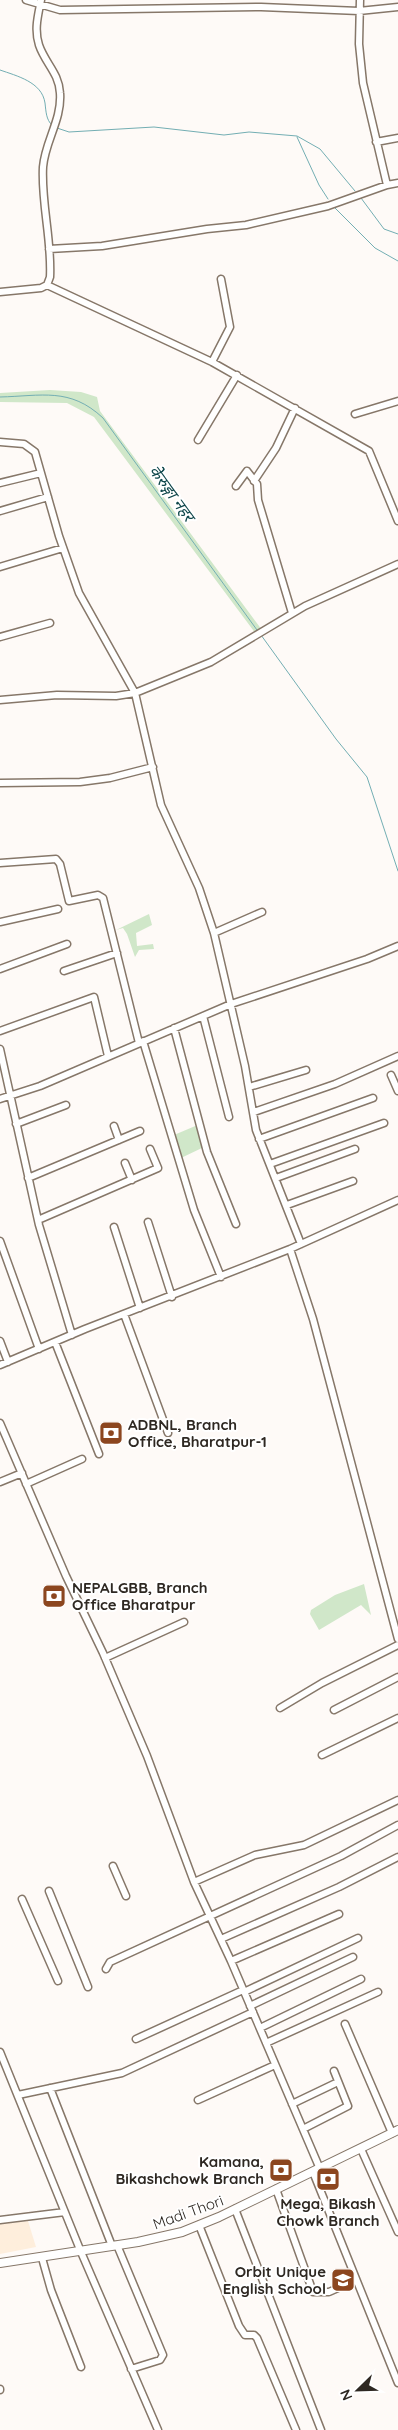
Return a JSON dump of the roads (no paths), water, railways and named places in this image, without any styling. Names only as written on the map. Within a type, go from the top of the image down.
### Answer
[{"type":"main road","name":"Madi Thori","points":[[0,2263],[81,2252],[162,2237],[199,2225],[317,2171],[395,2131]]},
{"type":"street","points":[[26,0],[60,10],[261,7],[359,11],[398,7]]},
{"type":"street","points":[[360,0],[360,63],[387,185]]},
{"type":"street","points":[[0,292],[41,288],[47,285],[51,271],[43,169],[47,147],[59,112],[60,91],[56,74],[39,44],[36,24],[40,3]]},
{"type":"street","points":[[376,142],[398,138]]},
{"type":"street","points":[[49,249],[102,246],[207,229],[246,225],[328,206],[387,185],[398,183]]},
{"type":"street","points":[[212,362],[230,327],[221,279]]},
{"type":"street","points":[[47,285],[212,362],[369,451],[398,521]]},
{"type":"street","points":[[198,440],[237,375]]},
{"type":"street","points":[[355,414],[398,401]]},
{"type":"street","points":[[254,481],[276,448],[296,408]]},
{"type":"street","points":[[0,442],[24,444],[32,448],[63,548],[80,593],[135,693],[161,805],[199,888],[214,933],[259,1139],[302,1244]]},
{"type":"street","points":[[236,486],[247,471],[254,481],[292,613]]},
{"type":"street","points":[[0,483],[41,473]]},
{"type":"street","points":[[0,510],[48,497]]},
{"type":"street","points":[[0,568],[63,548]]},
{"type":"street","points":[[0,700],[58,696],[116,696],[135,693],[211,662],[292,613],[398,564]]},
{"type":"street","points":[[0,637],[50,623]]},
{"type":"street","points":[[0,783],[80,782],[110,778],[153,767]]},
{"type":"street","points":[[0,863],[56,859],[60,864],[70,901],[98,894],[103,898],[141,1042],[194,1210],[221,1277]]},
{"type":"street","points":[[0,922],[58,910]]},
{"type":"street","points":[[214,933],[262,912]]},
{"type":"street","points":[[0,969],[68,944]]},
{"type":"street","points":[[0,1099],[40,1086],[231,1004],[367,959],[398,946]]},
{"type":"street","points":[[64,971],[117,952]]},
{"type":"street","points":[[0,1031],[94,997],[108,1056]]},
{"type":"street","points":[[203,1016],[229,1117]]},
{"type":"street","points":[[174,1028],[207,1152],[236,1224]]},
{"type":"street","points":[[0,1049],[38,1220],[72,1335]]},
{"type":"street","points":[[254,1112],[335,1084],[398,1056]]},
{"type":"street","points":[[249,1087],[306,1070]]},
{"type":"street","points":[[392,1075],[398,1091]]},
{"type":"street","points":[[259,1139],[373,1098]]},
{"type":"street","points":[[16,1124],[66,1105]]},
{"type":"street","points":[[270,1164],[384,1123]]},
{"type":"street","points":[[114,1126],[119,1140]]},
{"type":"street","points":[[28,1178],[140,1131]]},
{"type":"street","points":[[276,1178],[355,1148]]},
{"type":"street","points":[[38,1220],[158,1168],[150,1149]]},
{"type":"street","points":[[125,1163],[132,1180]]},
{"type":"street","points":[[287,1205],[353,1181]]},
{"type":"street","points":[[0,1365],[290,1249],[398,1200]]},
{"type":"street","points":[[148,1222],[172,1297]]},
{"type":"street","points":[[114,1227],[140,1308]]},
{"type":"street","points":[[0,1241],[39,1349]]},
{"type":"street","points":[[290,1249],[313,1319],[326,1376],[398,1639]]},
{"type":"street","points":[[124,1314],[168,1433]]},
{"type":"street","points":[[0,1341],[8,1362]]},
{"type":"street","points":[[55,1342],[99,1454]]},
{"type":"street","points":[[0,1423],[2,1432],[22,1473],[66,1576],[105,1658],[146,1756],[194,1882],[232,1962],[303,2129],[356,2280],[398,2383]]},
{"type":"street","points":[[26,1484],[82,1459]]},
{"type":"street","points":[[0,1482],[22,1473]]},
{"type":"street","points":[[105,1658],[184,1622]]},
{"type":"street","points":[[280,1708],[322,1683],[398,1645]]},
{"type":"street","points":[[334,1710],[398,1676]]},
{"type":"street","points":[[322,1755],[398,1718]]},
{"type":"street","points":[[194,1882],[255,1855],[304,1845],[398,1800]]},
{"type":"street","points":[[106,1969],[109,1963],[361,1846],[398,1825]]},
{"type":"street","points":[[221,1939],[339,1887],[398,1857]]},
{"type":"street","points":[[113,1866],[126,1896]]},
{"type":"street","points":[[49,1891],[88,1987]]},
{"type":"street","points":[[22,1899],[58,1982]]},
{"type":"street","points":[[232,1962],[339,1914]]},
{"type":"street","points":[[136,2039],[358,1938]]},
{"type":"street","points":[[18,2095],[122,2073],[252,2009],[353,1956]]},
{"type":"street","points":[[260,2028],[361,1979]]},
{"type":"street","points":[[266,2044],[378,1992]]},
{"type":"street","points":[[345,2024],[395,2131]]},
{"type":"street","points":[[0,2052],[81,2252],[158,2430]]},
{"type":"street","points":[[198,2100],[276,2065]]},
{"type":"street","points":[[303,2129],[348,2106],[334,2071]]},
{"type":"street","points":[[292,2104],[338,2082]]},
{"type":"street","points":[[50,2088],[114,2246],[163,2355],[160,2360],[131,2369]]},
{"type":"street","points":[[361,2149],[398,2232]]},
{"type":"street","points":[[276,2190],[313,2292],[326,2293],[356,2280]]},
{"type":"street","points":[[235,2209],[321,2430]]},
{"type":"street","points":[[0,2220],[66,2212]]},
{"type":"street","points":[[199,2225],[239,2326],[245,2335],[254,2335],[257,2338],[296,2430]]},
{"type":"street","points":[[42,2258],[51,2290],[81,2367]]},
{"type":"waterway","points":[[0,70],[28,81],[39,90],[43,96],[47,118],[52,125]]},
{"type":"waterway","points":[[57,128],[69,132],[154,127],[224,135],[249,132],[297,136],[320,149],[355,191]]},
{"type":"waterway","points":[[297,137],[319,185],[328,199]]},
{"type":"waterway","points":[[361,198],[384,229],[398,234]]},
{"type":"waterway","points":[[334,207],[375,248],[398,261]]},
{"type":"waterway","name":"केेरुङ्गा नहर","points":[[0,397],[42,395],[67,397],[91,408],[103,418],[257,630]]},
{"type":"waterway","name":"केेरुङ्गा नहर","points":[[261,635],[336,739],[367,777],[398,871]]},
{"type":"place","name":"ADBNL, Branch Office, Bharatpur-1","points":[[111,1433]]},
{"type":"place","name":"NEPALGBB, Branch Office Bharatpur","points":[[54,1596]]},
{"type":"place","name":"Kamana, Bikashchowk Branch","points":[[281,2170]]},
{"type":"place","name":"Mega, Bikash Chowk Branch","points":[[328,2179]]},
{"type":"place","name":"Orbit Unique English School","points":[[343,2280]]}]
